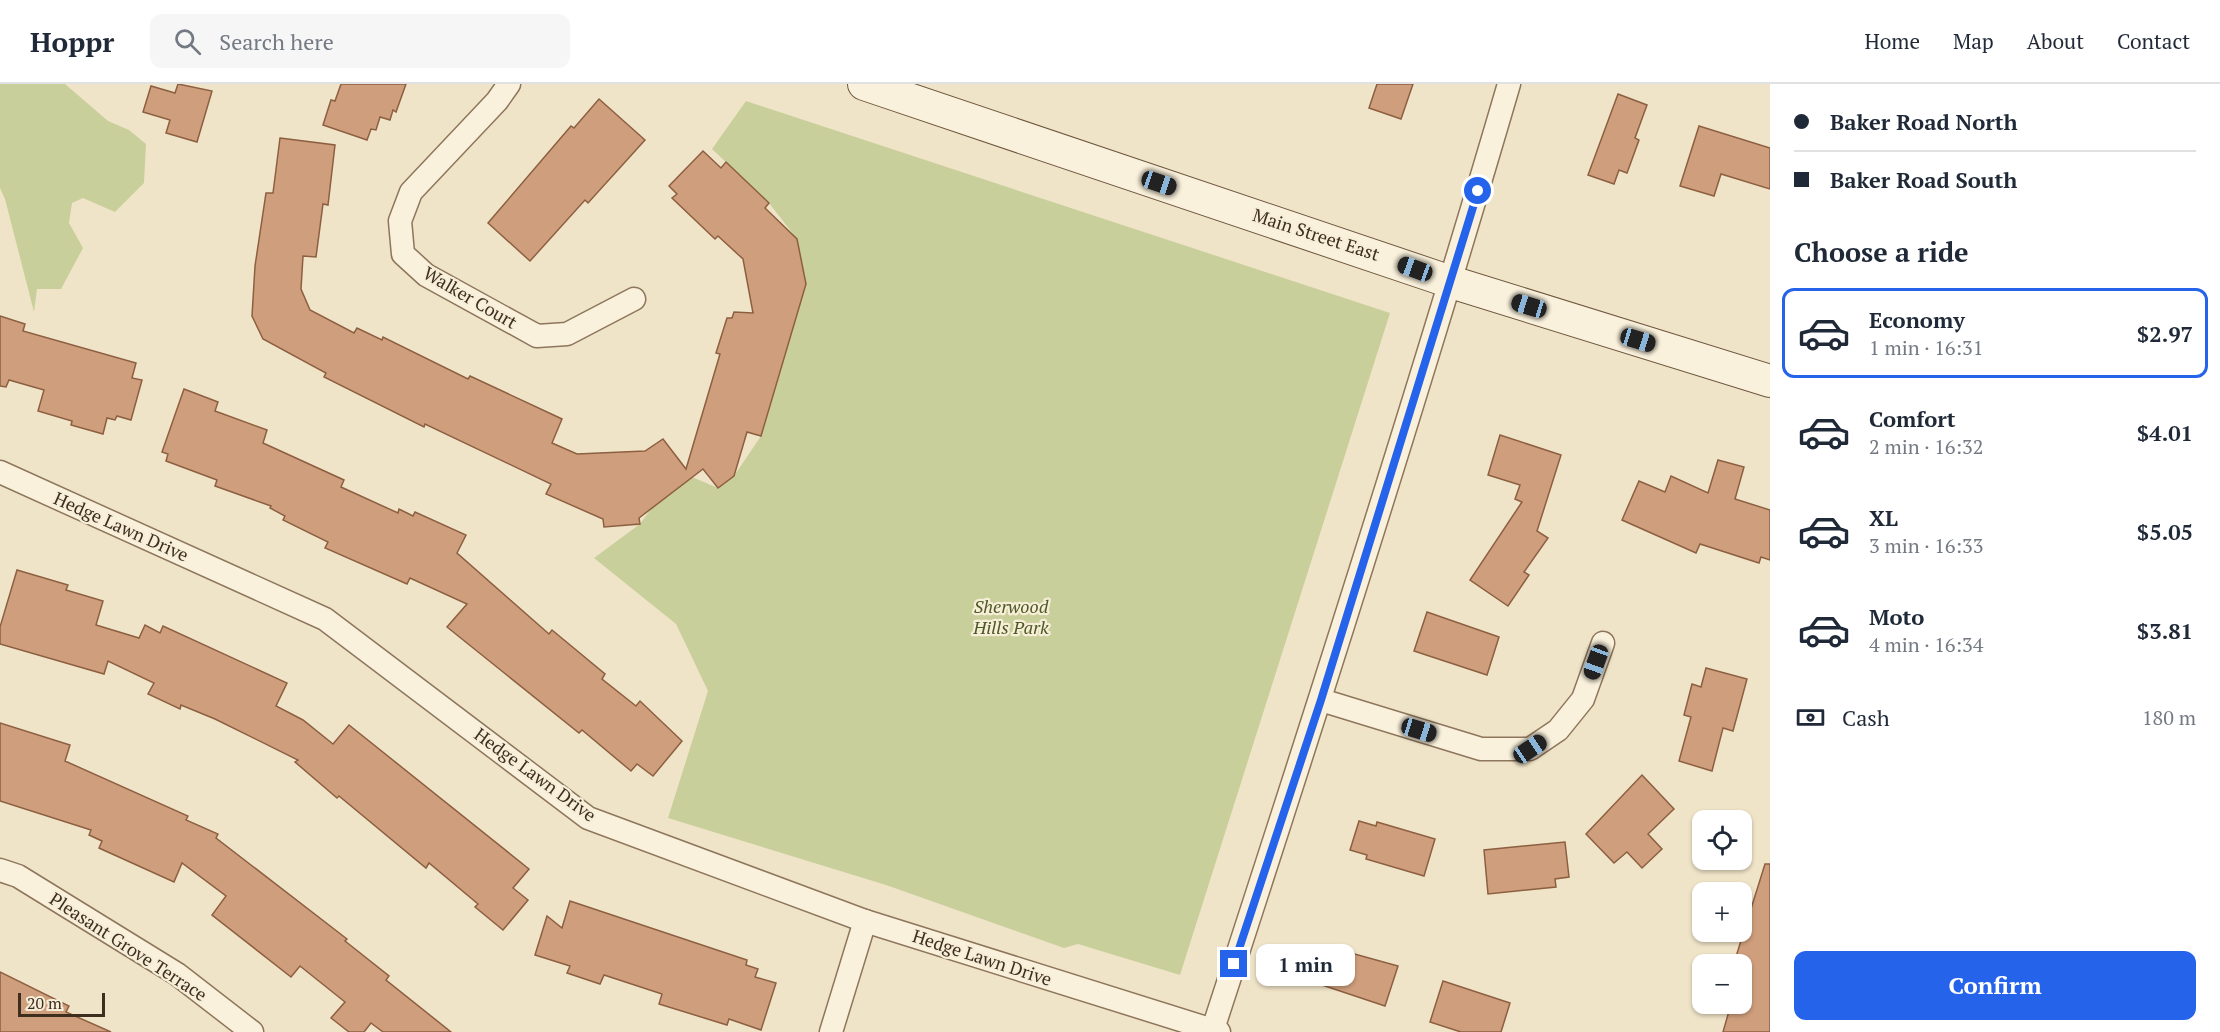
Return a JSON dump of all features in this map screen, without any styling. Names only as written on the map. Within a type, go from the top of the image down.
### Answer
[{"type":"main road","name":"Main Street East","points":[[864,84],[1451,282],[1770,381]]},
{"type":"street","name":"Walker Court","points":[[509,84],[497,101],[411,192],[400,221],[403,254],[426,275],[537,336],[567,334],[634,299]]},
{"type":"street","points":[[1214,1031],[1321,700],[1451,282],[1509,84]]},
{"type":"street","name":"Hedge Lawn Drive","points":[[0,472],[325,619],[588,818],[865,921],[1214,1031]]},
{"type":"street","points":[[1321,700],[1480,749],[1530,749],[1558,730],[1582,699],[1603,643]]},
{"type":"street","name":"Pleasant Grove Terrace","points":[[0,870],[18,876],[177,974],[252,1032]]},
{"type":"street","points":[[831,1032],[865,921]]},
{"type":"green space","points":[[0,84],[65,84],[108,121],[129,130],[146,144],[144,183],[115,212],[83,198],[72,203],[69,223],[83,248],[61,289],[37,289],[34,312],[5,199],[0,188]]},
{"type":"green space","name":"Sherwood Hills Park","points":[[746,101],[1390,313],[1180,975],[1078,944],[1064,948],[886,885],[668,818],[708,691],[676,624],[594,558],[640,524],[651,509],[692,477],[718,488],[734,476],[761,436],[806,284],[797,239],[769,203],[712,149]]},
{"type":"building","points":[[178,84],[212,91],[197,142],[166,133],[170,120],[143,112],[151,86],[175,93]]},
{"type":"building","points":[[341,84],[406,84],[396,112],[393,110],[390,120],[380,117],[376,130],[371,129],[367,140],[323,125],[331,100],[335,101]]},
{"type":"building","points":[[1377,84],[1413,84],[1401,119],[1369,108]]},
{"type":"building","points":[[1618,94],[1647,105],[1635,138],[1639,140],[1627,173],[1619,170],[1614,184],[1588,175]]},
{"type":"building","points":[[599,99],[645,140],[588,203],[585,200],[530,261],[488,223],[571,126],[574,128]]},
{"type":"building","points":[[1699,126],[1770,148],[1770,189],[1721,174],[1714,196],[1680,186]]},
{"type":"building","points":[[280,138],[335,145],[328,205],[323,204],[316,257],[303,256],[301,289],[310,310],[354,333],[357,328],[382,340],[383,337],[468,379],[470,376],[562,419],[552,443],[577,454],[645,451],[663,439],[686,469],[720,354],[716,353],[727,318],[732,318],[734,312],[753,313],[743,259],[718,236],[715,239],[672,198],[677,194],[669,186],[703,151],[721,168],[726,162],[769,203],[765,208],[797,239],[806,284],[761,436],[747,432],[734,476],[718,488],[703,469],[639,518],[640,524],[604,527],[603,519],[546,494],[551,484],[425,424],[424,427],[324,377],[326,373],[263,339],[252,316],[255,266],[266,193],[273,193]]},
{"type":"building","points":[[0,316],[25,324],[23,331],[136,363],[132,378],[142,380],[131,420],[117,416],[115,420],[107,418],[103,434],[71,425],[72,421],[38,411],[44,390],[9,380],[6,387],[0,386]]},
{"type":"building","points":[[184,389],[218,402],[215,411],[267,430],[263,443],[344,480],[341,487],[398,513],[399,509],[413,516],[415,512],[466,535],[457,553],[549,634],[552,630],[605,674],[602,679],[636,706],[640,701],[682,741],[653,776],[637,764],[631,771],[582,730],[579,733],[447,627],[467,604],[410,578],[407,584],[325,548],[328,542],[283,520],[285,516],[270,508],[271,506],[215,486],[217,480],[166,461],[168,454],[162,452]]},
{"type":"building","points":[[1500,435],[1561,455],[1537,531],[1548,538],[1524,572],[1529,575],[1508,606],[1470,580],[1522,502],[1515,499],[1520,485],[1488,475]]},
{"type":"building","points":[[1718,460],[1744,467],[1735,499],[1770,510],[1770,560],[1761,557],[1759,563],[1700,544],[1696,553],[1622,520],[1639,481],[1665,492],[1671,476],[1708,493]]},
{"type":"building","points":[[17,570],[68,585],[66,590],[103,601],[96,625],[139,638],[145,625],[160,633],[163,626],[287,683],[276,706],[303,720],[333,744],[349,725],[529,869],[513,888],[528,900],[503,930],[475,907],[478,904],[429,863],[426,868],[339,796],[337,798],[295,762],[298,760],[215,719],[181,705],[180,709],[148,694],[154,683],[108,661],[104,674],[0,644],[0,627]]},
{"type":"building","points":[[1427,612],[1499,637],[1487,675],[1414,651]]},
{"type":"building","points":[[1706,668],[1747,679],[1733,731],[1723,728],[1712,771],[1679,761],[1691,717],[1684,715],[1692,684],[1701,687]]},
{"type":"building","points":[[0,723],[70,745],[65,761],[188,816],[186,820],[218,834],[216,838],[347,939],[345,941],[389,976],[386,980],[451,1032],[383,1032],[371,1023],[364,1032],[349,1032],[331,1018],[345,1002],[300,966],[291,977],[212,915],[226,896],[182,863],[174,882],[99,848],[102,841],[89,835],[91,830],[0,801]]},
{"type":"building","points":[[1642,775],[1674,809],[1648,834],[1662,849],[1642,868],[1627,852],[1614,863],[1586,834]]},
{"type":"building","points":[[1359,821],[1376,826],[1377,822],[1435,839],[1424,876],[1366,859],[1367,855],[1350,850]]},
{"type":"building","points":[[1565,842],[1569,877],[1555,879],[1556,887],[1488,894],[1484,850]]},
{"type":"building","points":[[1765,864],[1770,864],[1770,1032],[1723,1032],[1728,1014],[1752,1014],[1752,954],[1737,954],[1741,942],[1752,942],[1752,906]]},
{"type":"building","points":[[570,901],[747,960],[746,965],[758,969],[755,977],[776,983],[761,1030],[729,1019],[727,1025],[659,1004],[662,994],[604,975],[600,984],[567,973],[570,966],[535,955],[547,916],[562,928]]},
{"type":"building","points":[[1322,945],[1398,966],[1385,1006],[1310,981]]},
{"type":"building","points":[[0,972],[69,1006],[66,1012],[111,1032],[0,1032]]},
{"type":"building","points":[[1443,981],[1510,1003],[1501,1032],[1461,1032],[1430,1022]]},
{"type":"route","points":[[1234,964],[1321,700],[1478,191]]}]
